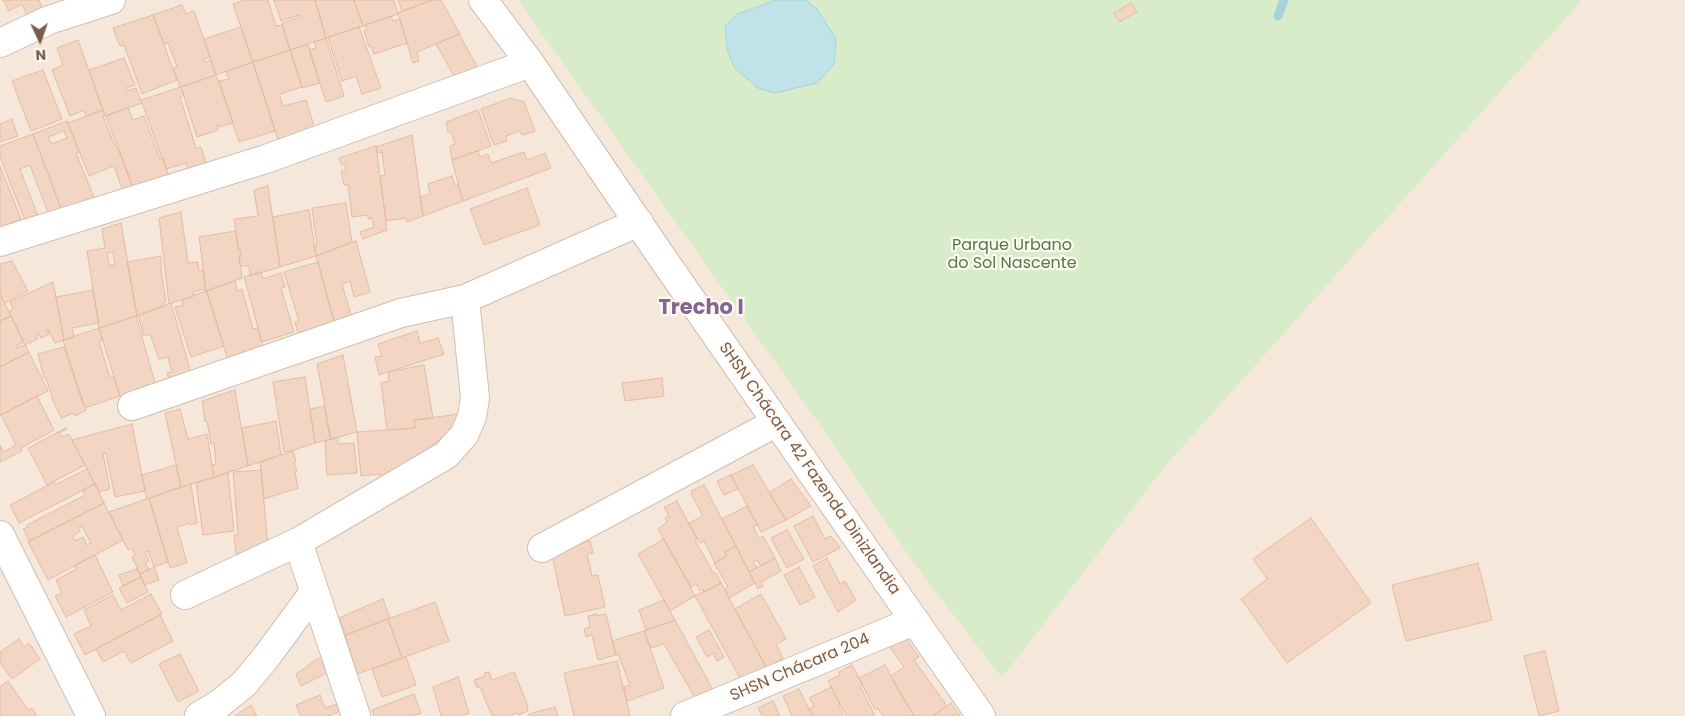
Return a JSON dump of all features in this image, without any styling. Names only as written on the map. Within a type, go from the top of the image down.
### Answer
[{"type":"street","points":[[0,43],[49,20],[111,0]]},
{"type":"street","name":"SHSN Chácara 42 Fazenda Dinizlandia","points":[[483,0],[530,63],[981,716]]},
{"type":"street","points":[[0,242],[266,159],[530,63]]},
{"type":"street","points":[[132,406],[401,313],[465,299],[638,222]]},
{"type":"street","points":[[184,595],[298,542],[446,454],[464,435],[472,417],[475,398],[465,299]]},
{"type":"street","points":[[542,548],[777,422]]},
{"type":"street","points":[[0,535],[91,716]]},
{"type":"street","points":[[298,542],[356,716]]},
{"type":"street","points":[[199,716],[219,704],[244,684],[314,592]]},
{"type":"street","name":"SHSN Chácara 204","points":[[685,716],[914,621]]},
{"type":"shaded area","points":[[0,0],[1685,0],[1685,716],[0,716]]},
{"type":"green space","name":"Parque Urbano do Sol Nascente","points":[[518,0],[1582,0],[1166,465],[1002,678],[916,566],[827,435]]},
{"type":"water","points":[[776,0],[806,0],[817,9],[836,39],[834,64],[817,83],[775,93],[758,88],[734,67],[727,49],[725,26],[737,14]]},
{"type":"building","points":[[3,0],[39,0],[42,9],[28,17],[22,4],[9,11]]},
{"type":"building","points":[[245,0],[268,0],[276,26],[282,25],[290,50],[253,62],[233,4]]},
{"type":"building","points":[[274,0],[315,0],[326,38],[290,50],[282,23],[300,17],[299,15],[281,21]]},
{"type":"building","points":[[315,0],[354,0],[363,26],[326,38]]},
{"type":"building","points":[[354,0],[394,0],[398,14],[363,26]]},
{"type":"building","points":[[398,0],[432,0],[402,11]]},
{"type":"building","points":[[432,0],[441,0],[460,34],[417,52],[419,61],[413,63],[398,13]]},
{"type":"building","points":[[1131,3],[1137,12],[1119,22],[1114,13]]},
{"type":"building","points":[[182,5],[186,14],[194,11],[210,57],[204,59],[205,63],[211,60],[216,75],[180,87],[173,68],[177,66],[168,43],[164,44],[153,15]]},
{"type":"building","points":[[153,15],[177,80],[142,94],[124,45],[120,46],[113,28]]},
{"type":"building","points":[[391,16],[393,21],[400,19],[407,43],[374,54],[371,46],[369,47],[364,31],[367,30],[365,25]]},
{"type":"building","points":[[241,27],[253,62],[216,75],[204,39]]},
{"type":"building","points":[[359,27],[381,88],[362,94],[356,76],[342,81],[328,37]]},
{"type":"building","points":[[459,34],[480,72],[457,81],[436,44]]},
{"type":"building","points":[[326,38],[344,96],[326,102],[309,50],[316,48],[314,42]]},
{"type":"building","points":[[78,40],[103,110],[86,116],[84,110],[70,116],[52,70],[63,65],[57,48]]},
{"type":"building","points":[[308,44],[320,83],[302,88],[290,50]]},
{"type":"building","points":[[290,50],[302,87],[280,94],[280,97],[283,106],[306,100],[316,132],[279,143],[253,62]]},
{"type":"building","points":[[124,58],[135,85],[126,88],[127,91],[136,88],[142,103],[105,116],[89,70]]},
{"type":"building","points":[[253,62],[275,131],[239,142],[219,81],[229,79],[226,71]]},
{"type":"building","points":[[43,70],[62,119],[31,131],[12,81]]},
{"type":"building","points":[[216,75],[233,123],[219,127],[216,125],[218,130],[197,137],[181,87]]},
{"type":"building","points":[[181,87],[184,95],[180,97],[196,148],[201,147],[207,166],[189,173],[186,163],[166,169],[141,100]]},
{"type":"building","points":[[511,98],[524,102],[535,131],[522,135],[520,131],[506,136],[507,141],[494,145],[481,109]]},
{"type":"building","points":[[128,108],[133,120],[144,116],[160,159],[163,158],[171,182],[135,192],[106,116]]},
{"type":"building","points":[[103,110],[105,115],[103,116],[133,188],[123,191],[114,166],[89,176],[68,123]]},
{"type":"building","points":[[478,110],[491,146],[452,160],[450,146],[455,144],[451,132],[448,132],[446,122]]},
{"type":"building","points":[[12,119],[18,136],[0,142],[0,124]]},
{"type":"building","points":[[67,121],[79,152],[76,153],[95,200],[62,211],[33,134]],"holes":[[[64,131],[67,138],[51,144],[48,137]]]},
{"type":"building","points":[[33,134],[62,211],[49,215],[30,165],[20,169],[39,219],[26,223],[0,157],[0,146]]},
{"type":"building","points":[[412,135],[423,216],[407,222],[406,218],[386,221],[380,176],[385,175],[382,152],[377,153],[376,147]]},
{"type":"building","points":[[376,146],[387,230],[363,239],[360,232],[374,227],[372,218],[368,219],[368,215],[352,217],[348,184],[344,185],[341,171],[346,171],[345,164],[341,164],[339,158]]},
{"type":"building","points":[[478,151],[480,157],[488,154],[491,163],[524,152],[527,160],[545,153],[551,168],[463,201],[452,160]]},
{"type":"building","points":[[0,166],[21,219],[0,227]]},
{"type":"building","points":[[452,176],[455,185],[458,184],[463,201],[423,216],[420,197],[430,194],[428,184]]},
{"type":"building","points":[[268,186],[280,267],[250,276],[249,266],[240,266],[239,256],[241,256],[240,249],[238,249],[234,219],[258,216],[254,190]]},
{"type":"building","points":[[527,188],[540,225],[484,245],[470,209]]},
{"type":"building","points":[[346,203],[352,242],[316,256],[314,246],[317,245],[312,208]]},
{"type":"building","points":[[309,210],[316,256],[280,267],[273,217]]},
{"type":"building","points":[[181,212],[188,263],[198,262],[199,271],[203,270],[205,289],[193,292],[194,296],[169,304],[159,218]]},
{"type":"building","points":[[121,223],[137,316],[99,328],[87,251],[105,248],[102,229]],"holes":[[[113,252],[115,265],[109,265],[107,253]]]},
{"type":"building","points":[[236,231],[242,278],[206,291],[199,237]]},
{"type":"building","points":[[356,241],[370,292],[354,297],[350,281],[342,284],[352,319],[335,325],[316,256]]},
{"type":"building","points":[[161,256],[161,271],[166,302],[164,302],[164,306],[137,316],[127,262]]},
{"type":"building","points":[[12,261],[28,291],[5,303],[0,294],[0,264]]},
{"type":"building","points":[[318,262],[335,325],[299,336],[295,322],[299,321],[284,272]]},
{"type":"building","points":[[261,272],[263,279],[281,273],[285,287],[281,288],[294,332],[262,342],[244,277]]},
{"type":"building","points":[[235,281],[237,291],[242,289],[253,329],[257,328],[264,350],[228,361],[207,291]]},
{"type":"building","points":[[53,282],[64,340],[55,343],[48,329],[49,334],[41,338],[39,334],[36,336],[38,339],[25,345],[9,312],[13,309],[10,302]]},
{"type":"building","points":[[93,290],[99,323],[72,328],[74,337],[64,340],[56,297]]},
{"type":"building","points":[[206,291],[224,346],[191,357],[175,307],[184,305],[182,300]]},
{"type":"building","points":[[0,294],[11,316],[0,321]]},
{"type":"building","points":[[171,303],[191,373],[169,380],[167,373],[172,372],[168,357],[159,359],[150,334],[144,336],[138,315]]},
{"type":"building","points":[[11,316],[24,342],[16,346],[17,348],[25,345],[29,352],[0,367],[0,321]]},
{"type":"building","points":[[136,316],[156,386],[120,397],[99,328]]},
{"type":"building","points":[[99,328],[103,340],[99,342],[110,378],[114,377],[120,396],[85,408],[63,340]]},
{"type":"building","points":[[417,331],[420,343],[438,338],[444,354],[379,375],[375,357],[382,356],[378,344]]},
{"type":"building","points":[[64,347],[86,410],[75,416],[73,413],[61,418],[52,399],[46,378],[44,378],[38,354]]},
{"type":"building","points":[[29,352],[48,391],[0,415],[0,367]]},
{"type":"building","points":[[343,355],[357,432],[331,439],[317,364]]},
{"type":"building","points":[[424,365],[433,418],[414,420],[415,428],[387,430],[381,383],[389,381],[388,372]]},
{"type":"building","points":[[305,377],[315,443],[284,452],[273,382]]},
{"type":"building","points":[[662,378],[664,396],[625,401],[622,383]]},
{"type":"building","points":[[235,390],[248,466],[214,477],[212,465],[216,464],[214,443],[211,444],[202,401]]},
{"type":"building","points":[[37,396],[54,430],[21,448],[22,451],[0,462],[0,445],[3,452],[16,445],[1,415]]},
{"type":"building","points":[[324,406],[330,439],[315,443],[310,409]]},
{"type":"building","points":[[180,409],[188,439],[207,434],[214,477],[181,487],[165,413]]},
{"type":"building","points":[[459,414],[461,424],[383,481],[381,481],[380,474],[361,476],[357,432],[415,428],[414,420]]},
{"type":"building","points":[[276,421],[281,455],[248,466],[242,428]]},
{"type":"building","points":[[132,424],[145,491],[115,497],[106,453],[103,454],[110,489],[99,492],[72,440]]},
{"type":"building","points":[[66,428],[59,433],[62,437],[69,434],[85,465],[47,485],[28,448]]},
{"type":"building","points":[[338,437],[338,444],[354,443],[357,473],[327,475],[325,441]]},
{"type":"building","points":[[293,451],[298,488],[264,499],[260,462]]},
{"type":"building","points":[[176,465],[181,487],[147,499],[142,475]]},
{"type":"building","points":[[753,465],[786,520],[761,532],[731,475]]},
{"type":"building","points":[[87,469],[95,484],[19,523],[10,505],[54,482],[55,485]]},
{"type":"building","points":[[261,470],[268,545],[236,554],[234,535],[238,535],[233,472]]},
{"type":"building","points":[[228,473],[234,531],[203,535],[196,483]]},
{"type":"building","points":[[731,475],[738,489],[724,495],[717,481]]},
{"type":"building","points":[[791,479],[811,506],[786,520],[769,493]]},
{"type":"building","points":[[95,484],[104,503],[29,541],[23,529],[28,527],[27,525],[85,495],[82,490]]},
{"type":"building","points":[[191,484],[197,523],[190,525],[189,523],[177,527],[187,563],[170,568],[149,498]]},
{"type":"building","points":[[704,485],[736,546],[725,552],[727,556],[715,563],[704,541],[700,543],[689,523],[703,516],[691,491]]},
{"type":"building","points":[[149,498],[168,562],[154,567],[148,551],[145,552],[149,561],[145,562],[149,570],[140,574],[132,557],[135,555],[132,548],[128,550],[109,512]]},
{"type":"building","points":[[677,501],[697,539],[695,540],[721,583],[704,592],[703,589],[700,591],[696,584],[691,587],[658,529],[667,522],[665,518],[669,516],[664,507]]},
{"type":"building","points":[[104,503],[123,540],[48,580],[28,542]],"holes":[[[82,526],[91,543],[87,545],[83,537],[75,541],[73,536],[80,531],[78,528]]]},
{"type":"building","points":[[747,506],[757,525],[753,527],[759,538],[763,536],[775,558],[761,566],[757,560],[753,562],[757,568],[749,572],[722,519]]},
{"type":"building","points":[[813,516],[825,539],[831,536],[840,548],[813,562],[794,526]]},
{"type":"building","points":[[1311,518],[1371,603],[1287,663],[1241,599],[1267,579],[1253,559]]},
{"type":"building","points":[[787,530],[804,559],[787,568],[771,538]]},
{"type":"building","points":[[664,539],[695,596],[670,611],[638,554]]},
{"type":"building","points":[[590,541],[593,553],[587,554],[592,576],[598,575],[605,607],[565,616],[551,550]]},
{"type":"building","points":[[736,546],[755,583],[729,598],[725,589],[728,587],[714,563],[727,556],[725,552]]},
{"type":"building","points":[[95,555],[113,592],[66,617],[55,596],[62,593],[56,580],[77,569],[75,565]]},
{"type":"building","points":[[775,558],[781,571],[761,582],[763,586],[758,589],[749,572]]},
{"type":"building","points":[[827,558],[840,584],[845,581],[856,600],[838,612],[813,566]]},
{"type":"building","points":[[1478,563],[1492,620],[1406,641],[1392,585]]},
{"type":"building","points":[[154,567],[159,580],[144,585],[140,574]]},
{"type":"building","points":[[799,567],[815,597],[800,605],[784,575]]},
{"type":"building","points":[[137,569],[141,577],[123,586],[119,575]]},
{"type":"building","points":[[141,577],[148,592],[127,603],[119,588]]},
{"type":"building","points":[[721,583],[766,667],[741,680],[695,596]]},
{"type":"building","points":[[151,594],[162,614],[85,655],[74,634],[91,626],[84,610],[113,595],[121,610]]},
{"type":"building","points":[[761,594],[786,639],[776,644],[783,659],[766,667],[735,609]]},
{"type":"building","points":[[383,599],[390,618],[346,635],[339,618]]},
{"type":"building","points":[[664,600],[675,620],[646,630],[639,610]]},
{"type":"building","points":[[435,602],[449,641],[402,658],[388,619]]},
{"type":"building","points":[[597,614],[597,616],[606,614],[616,655],[598,660],[592,635],[586,637],[584,629],[590,627],[588,616]]},
{"type":"building","points":[[160,615],[173,641],[131,663],[124,651],[103,662],[96,649]]},
{"type":"building","points":[[388,619],[402,658],[357,674],[345,635]]},
{"type":"building","points":[[675,620],[713,690],[695,698],[664,644],[651,648],[644,631]]},
{"type":"building","points":[[709,630],[724,657],[717,661],[713,653],[707,657],[696,637]]},
{"type":"building","points":[[644,631],[664,688],[627,701],[624,687],[630,685],[618,654],[616,655],[612,641]]},
{"type":"building","points":[[905,637],[919,657],[914,660],[947,706],[933,716],[914,716],[891,676],[904,667],[889,646]]},
{"type":"building","points":[[19,639],[24,647],[29,643],[40,659],[12,679],[0,663],[0,652]]},
{"type":"building","points":[[1545,651],[1559,711],[1539,716],[1524,656]]},
{"type":"building","points":[[180,654],[199,691],[178,702],[159,664]]},
{"type":"building","points":[[322,656],[327,673],[301,686],[296,674]]},
{"type":"building","points":[[406,657],[416,685],[382,697],[372,669]]},
{"type":"building","points":[[617,661],[630,716],[574,716],[564,673]]},
{"type":"building","points":[[852,665],[863,685],[860,686],[875,716],[846,716],[828,681],[840,675],[839,672]]},
{"type":"building","points":[[885,665],[914,716],[883,716],[878,708],[875,710],[859,678]]},
{"type":"building","points":[[489,672],[492,680],[514,672],[528,706],[528,711],[518,715],[517,713],[509,716],[492,716],[480,687],[477,688],[474,680],[485,676],[484,673]]},
{"type":"building","points":[[458,677],[469,713],[461,716],[441,716],[433,687]]},
{"type":"building","points":[[8,681],[28,710],[32,708],[37,716],[0,716],[0,687]]},
{"type":"building","points":[[831,687],[840,704],[838,705],[843,716],[813,716],[809,709],[814,706],[809,698]]},
{"type":"building","points":[[799,689],[813,716],[792,716],[783,696]]},
{"type":"building","points":[[414,694],[421,713],[412,716],[374,716],[372,710]]},
{"type":"building","points":[[320,695],[325,708],[337,704],[339,712],[328,716],[301,716],[296,705]]},
{"type":"building","points":[[773,701],[780,716],[762,716],[758,708]]},
{"type":"building","points":[[951,703],[960,716],[933,716],[947,706]]},
{"type":"building","points":[[251,705],[257,716],[235,716]]},
{"type":"building","points":[[555,707],[558,716],[529,716],[529,714]]},
{"type":"waterway","points":[[1278,16],[1284,0]]},
{"type":"district","name":"Trecho I","points":[[701,309]]}]
